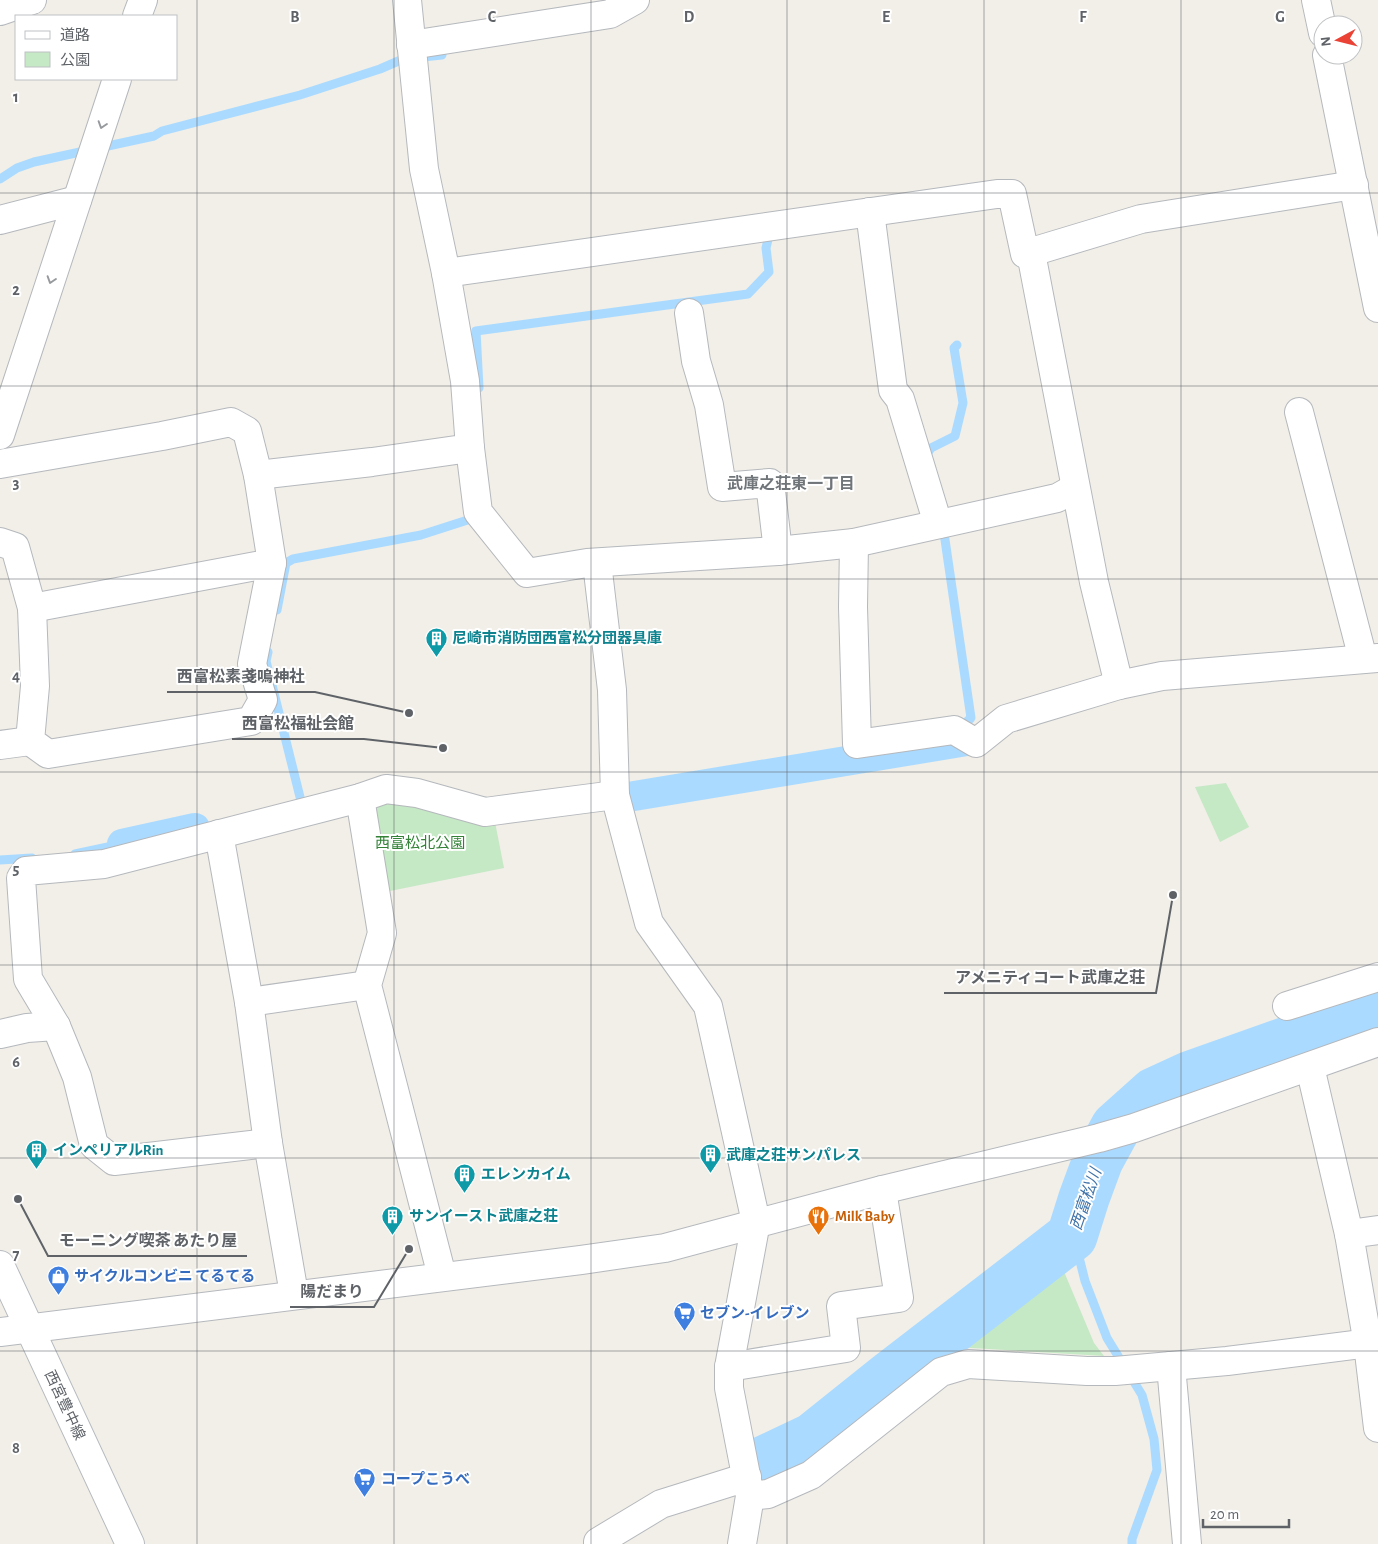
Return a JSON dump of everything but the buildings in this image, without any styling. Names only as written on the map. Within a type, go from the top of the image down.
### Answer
[{"type":"street","points":[[0,11],[32,0]]},
{"type":"street","points":[[137,15],[143,0]]},
{"type":"street","points":[[407,0],[424,168],[446,273],[465,381],[470,448],[481,516],[527,573],[597,562],[778,551],[854,543],[1057,498],[1076,488]]},
{"type":"street","points":[[411,45],[610,14],[635,0]]},
{"type":"street","points":[[1316,0],[1319,15]]},
{"type":"street","points":[[1330,65],[1363,196],[1378,308]]},
{"type":"street","points":[[0,435],[117,80]]},
{"type":"street","points":[[446,273],[997,194],[1012,194],[1025,254],[1141,219],[1363,196]]},
{"type":"street","points":[[0,220],[77,200]]},
{"type":"street","points":[[870,212],[893,390],[900,399],[938,524]]},
{"type":"street","points":[[1031,253],[1094,582],[1119,685]]},
{"type":"street","points":[[690,313],[696,361],[709,404],[722,487],[770,483],[778,551]]},
{"type":"street","points":[[854,543],[853,607],[856,744],[954,730],[976,742],[1006,720],[1119,685],[1162,676],[1371,658],[1299,412]]},
{"type":"street","points":[[0,464],[231,422],[247,431],[258,475],[272,563],[252,664],[263,700],[251,721],[48,754],[30,741],[0,745]]},
{"type":"street","points":[[258,475],[372,462],[470,448]]},
{"type":"street","points":[[0,542],[15,547],[32,608],[35,686],[30,741]]},
{"type":"street","points":[[597,562],[612,690],[615,795],[649,923],[708,1006],[756,1222],[729,1367],[730,1388],[748,1486],[742,1544]]},
{"type":"street","points":[[32,608],[272,563]]},
{"type":"street","points":[[268,1143],[114,1161],[94,1144],[77,1077],[56,1026],[28,979],[21,878],[26,871],[104,864],[360,798],[386,789],[417,793],[485,812],[615,795]]},
{"type":"street","points":[[360,798],[382,933],[367,985],[442,1276]]},
{"type":"street","points":[[219,834],[249,1002],[268,1143],[294,1294]]},
{"type":"street","points":[[1287,1006],[1378,977]]},
{"type":"street","points":[[249,1002],[367,985]]},
{"type":"street","points":[[0,1034],[27,1028],[56,1026]]},
{"type":"street","points":[[0,1332],[665,1248],[756,1222],[1134,1128],[1378,1042]]},
{"type":"street","points":[[1310,1067],[1373,1343],[1378,1428]]},
{"type":"street","points":[[729,1367],[846,1348],[841,1306],[898,1298],[882,1190]]},
{"type":"street","points":[[1349,1234],[1378,1230]]},
{"type":"street","name":"西宮豊中線","points":[[0,1266],[130,1544]]},
{"type":"street","points":[[598,1542],[661,1504],[748,1486],[768,1494],[811,1475],[941,1372],[968,1364],[1114,1371],[1373,1343]]},
{"type":"street","points":[[1171,1366],[1187,1544]]},
{"type":"green space","points":[[1226,783],[1249,827],[1220,842],[1195,787]]},
{"type":"green space","name":"西富松北公園","points":[[389,796],[494,817],[504,868],[385,892],[371,805]]},
{"type":"green space","points":[[1066,1263],[1065,1274],[1094,1343],[1104,1356],[954,1347]]},
{"type":"waterway","points":[[0,179],[17,168],[34,162],[154,136],[162,131],[300,95],[380,69],[403,59],[442,55]]},
{"type":"waterway","points":[[479,388],[476,331],[748,294],[769,272],[766,248],[770,231]]},
{"type":"waterway","points":[[929,460],[927,454],[931,448],[955,436],[963,403],[954,348],[957,345]]},
{"type":"waterway","points":[[277,610],[286,563],[293,559],[421,535],[477,517]]},
{"type":"waterway","points":[[944,533],[971,718],[963,725]]},
{"type":"waterway","points":[[268,652],[266,661],[302,805]]},
{"type":"waterway","points":[[622,798],[967,741]]},
{"type":"waterway","points":[[122,844],[195,828]]},
{"type":"waterway","points":[[75,854],[122,844]]},
{"type":"waterway","points":[[0,860],[32,858]]},
{"type":"waterway","name":"西富松川","points":[[758,1464],[813,1438],[1072,1236],[1098,1160],[1116,1127],[1154,1093],[1191,1076],[1378,1010]]},
{"type":"waterway","points":[[1084,1198],[1077,1237],[1078,1253],[1085,1281],[1107,1338],[1142,1395],[1154,1439],[1157,1470],[1132,1539],[1132,1544]]},
{"type":"place","name":"尼崎市消防団西富松分団器具庫","points":[[436,657]]},
{"type":"place","name":"西富松素戔嗚神社","points":[[409,713]]},
{"type":"place","name":"西富松福祉会館","points":[[443,748]]},
{"type":"place","name":"アメニティコート武庫之荘","points":[[1173,895]]},
{"type":"place","name":"インペリアルRin","points":[[37,1169]]},
{"type":"place","name":"武庫之荘サンパレス","points":[[710,1174]]},
{"type":"place","name":"エレンカイム","points":[[465,1193]]},
{"type":"place","name":"モーニング喫茶 あたり屋","points":[[18,1199]]},
{"type":"place","name":"サンイースト武庫之荘","points":[[393,1235]]},
{"type":"place","name":"Milk Baby","points":[[819,1235]]},
{"type":"place","name":"陽だまり","points":[[409,1249]]},
{"type":"place","name":"サイクルコンビニ てるてる","points":[[58,1295]]},
{"type":"place","name":"セブン-イレブン","points":[[684,1332]]},
{"type":"place","name":"コープこうべ","points":[[365,1498]]},
{"type":"district","name":"武庫之荘東一丁目","points":[[791,483]]}]
